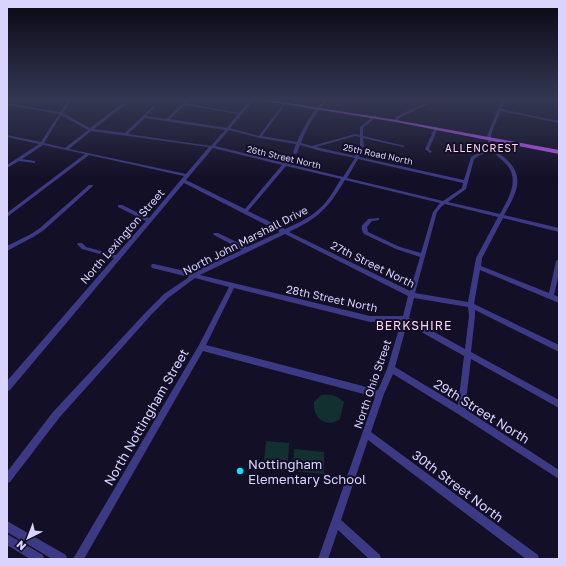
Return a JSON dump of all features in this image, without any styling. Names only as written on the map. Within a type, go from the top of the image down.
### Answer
[{"type":"main road","points":[[423,125],[490,137]]},
{"type":"main road","points":[[426,125],[559,151]]},
{"type":"street","points":[[7,167],[42,143],[53,125]]},
{"type":"street","name":"26th Street North","points":[[83,125],[91,130],[212,148],[559,230]]},
{"type":"street","points":[[66,149],[97,125]]},
{"type":"street","points":[[126,134],[136,125]]},
{"type":"street","name":"25th Road North","points":[[204,125],[229,129],[260,137],[299,143],[357,158],[466,182]]},
{"type":"street","name":"North Lexington Street","points":[[7,387],[117,257],[232,125]]},
{"type":"street","points":[[260,137],[268,125]]},
{"type":"street","points":[[295,153],[306,125]]},
{"type":"street","name":"North John Marshall Drive","points":[[7,479],[56,415],[162,300],[193,276],[301,224],[320,211],[326,205],[357,158],[362,145],[361,128],[364,125]]},
{"type":"street","points":[[461,411],[472,316],[471,305],[479,258],[513,193],[515,176],[509,164],[492,149],[490,137],[494,125]]},
{"type":"street","points":[[430,152],[427,149],[436,128]]},
{"type":"street","points":[[311,146],[352,135],[403,146]]},
{"type":"street","points":[[7,136],[188,176]]},
{"type":"street","name":"North Ohio Street","points":[[323,559],[380,394],[391,369],[435,212],[439,206],[463,191],[472,159],[479,154],[494,151]]},
{"type":"street","points":[[7,215],[88,154]]},
{"type":"street","points":[[18,160],[34,162]]},
{"type":"street","points":[[245,212],[284,164]]},
{"type":"street","name":"27th Street North","points":[[184,181],[411,295],[471,305],[559,348]]},
{"type":"street","points":[[7,249],[42,229],[91,186]]},
{"type":"street","points":[[120,206],[149,220]]},
{"type":"street","points":[[377,219],[370,220],[365,225],[363,228],[366,233],[398,248],[422,256]]},
{"type":"street","points":[[216,234],[246,250]]},
{"type":"street","points":[[80,244],[84,248],[117,257]]},
{"type":"street","points":[[551,296],[559,261]]},
{"type":"street","name":"28th Street North","points":[[154,266],[370,319],[404,319],[559,404]]},
{"type":"street","points":[[478,267],[559,300]]},
{"type":"street","name":"North Nottingham Street","points":[[78,559],[201,347],[232,286]]},
{"type":"street","points":[[201,347],[380,394]]},
{"type":"street","name":"29th Street North","points":[[391,369],[461,411],[559,475]]},
{"type":"street","name":"30th Street North","points":[[367,434],[534,559]]},
{"type":"street","points":[[336,522],[376,559]]},
{"type":"street","points":[[7,526],[62,559]]},
{"type":"street","points":[[7,539],[39,559]]},
{"type":"green space","points":[[321,395],[333,396],[344,402],[340,419],[330,423],[321,420],[318,417],[315,412],[314,402]]},
{"type":"green space","points":[[266,441],[289,443],[288,464],[264,462]]},
{"type":"green space","points":[[294,449],[324,452],[324,474],[293,471]]},
{"type":"place","name":"Nottingham Elementary School","points":[[240,471]]},
{"type":"district","name":"ALLENCREST","points":[[482,148]]},
{"type":"district","name":"BERKSHIRE","points":[[414,325]]}]
